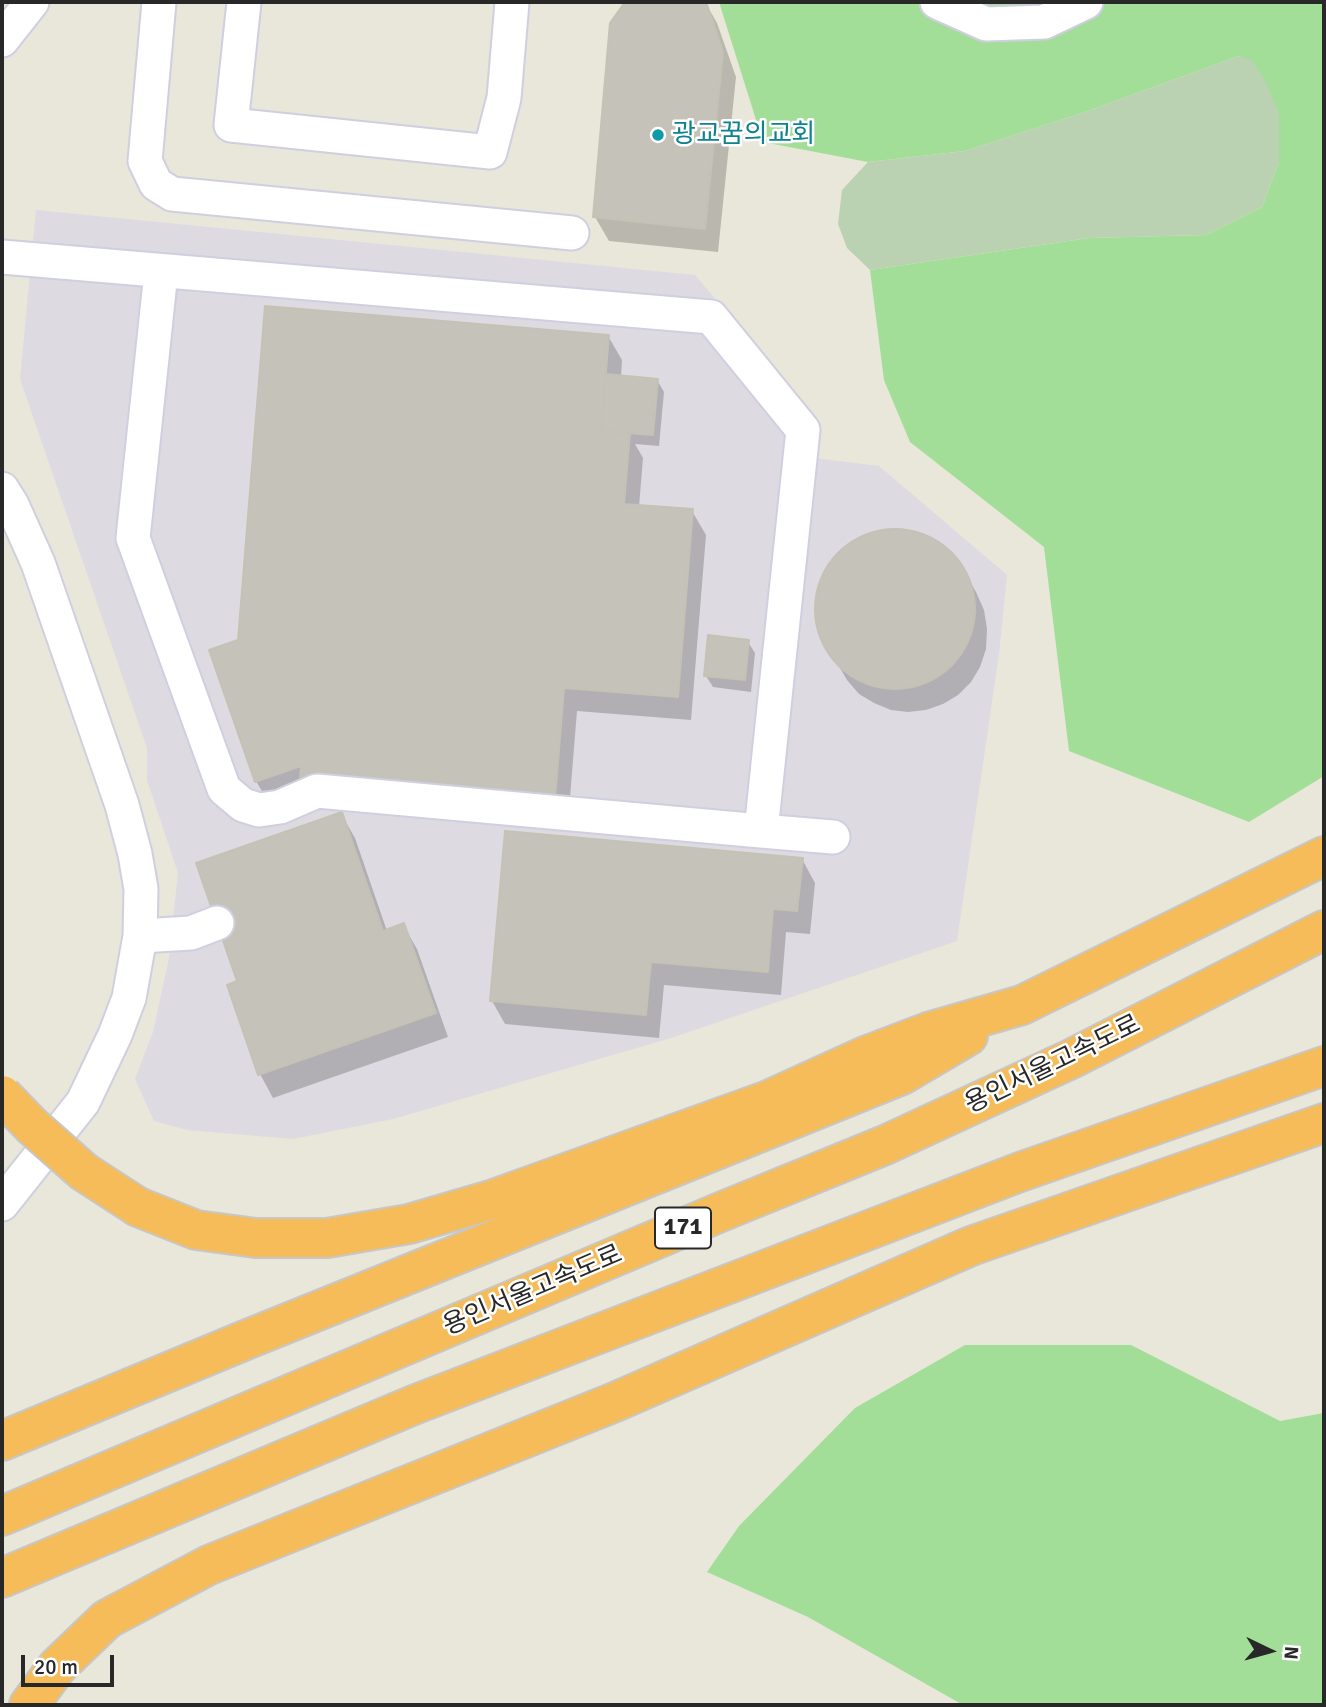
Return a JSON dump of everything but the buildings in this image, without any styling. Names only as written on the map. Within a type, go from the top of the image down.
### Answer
[{"type":"highway","points":[[2,1441],[902,1075],[1021,1005],[1324,856]]},
{"type":"highway","name":"용인서울고속도로","points":[[16,1510],[885,1145],[1071,1059],[1324,930]]},
{"type":"highway","points":[[2,1095],[84,1172],[156,1216],[196,1230],[256,1238],[327,1238],[409,1224],[491,1200],[766,1101],[865,1056],[928,1032],[1021,1005]]},
{"type":"highway","points":[[2,1578],[416,1404],[1020,1172],[1324,1066]]},
{"type":"highway","points":[[29,1705],[57,1667],[107,1619],[209,1565],[615,1402],[971,1246],[1324,1123]]},
{"type":"lane","points":[[2,40],[32,2]]},
{"type":"lane","points":[[159,2],[145,161],[156,184],[172,194],[572,233]]},
{"type":"lane","points":[[244,2],[231,125],[490,152],[504,98],[512,2]]},
{"type":"lane","points":[[937,2],[986,24],[1044,22],[1086,2]]},
{"type":"lane","points":[[2,257],[711,317],[803,430],[761,831]]},
{"type":"lane","points":[[160,272],[132,538],[224,789],[243,805],[259,810],[280,807],[317,791],[833,837]]},
{"type":"lane","points":[[2,489],[38,563],[122,804],[141,889],[140,936],[129,998],[115,1035],[83,1102],[7,1193]]},
{"type":"lane","points":[[140,936],[191,933],[217,923]]},
{"type":"shaded area","points":[[36,210],[695,275],[814,416],[814,458],[879,466],[1007,575],[999,654],[957,941],[671,1038],[393,1119],[293,1139],[187,1130],[154,1121],[135,1079],[153,1032],[169,958],[178,873],[147,780],[147,748],[20,379]]},
{"type":"green space","points":[[719,2],[1324,2],[1324,776],[1249,822],[1069,751],[1044,547],[910,442],[884,380],[870,270],[1089,238],[1206,235],[1262,207],[1279,162],[1239,56],[1085,112],[965,151],[868,162],[763,142]]},
{"type":"green space","points":[[1239,56],[1252,60],[1266,82],[1279,113],[1279,162],[1262,207],[1206,235],[1089,238],[870,270],[847,248],[838,224],[842,190],[868,162],[965,151],[1085,112]]},
{"type":"green space","points":[[965,1345],[1131,1345],[1280,1421],[1324,1413],[1324,1705],[963,1705],[808,1617],[707,1572],[739,1526],[855,1408]]},
{"type":"place","name":"광교꿈의교회","points":[[658,135]]}]
